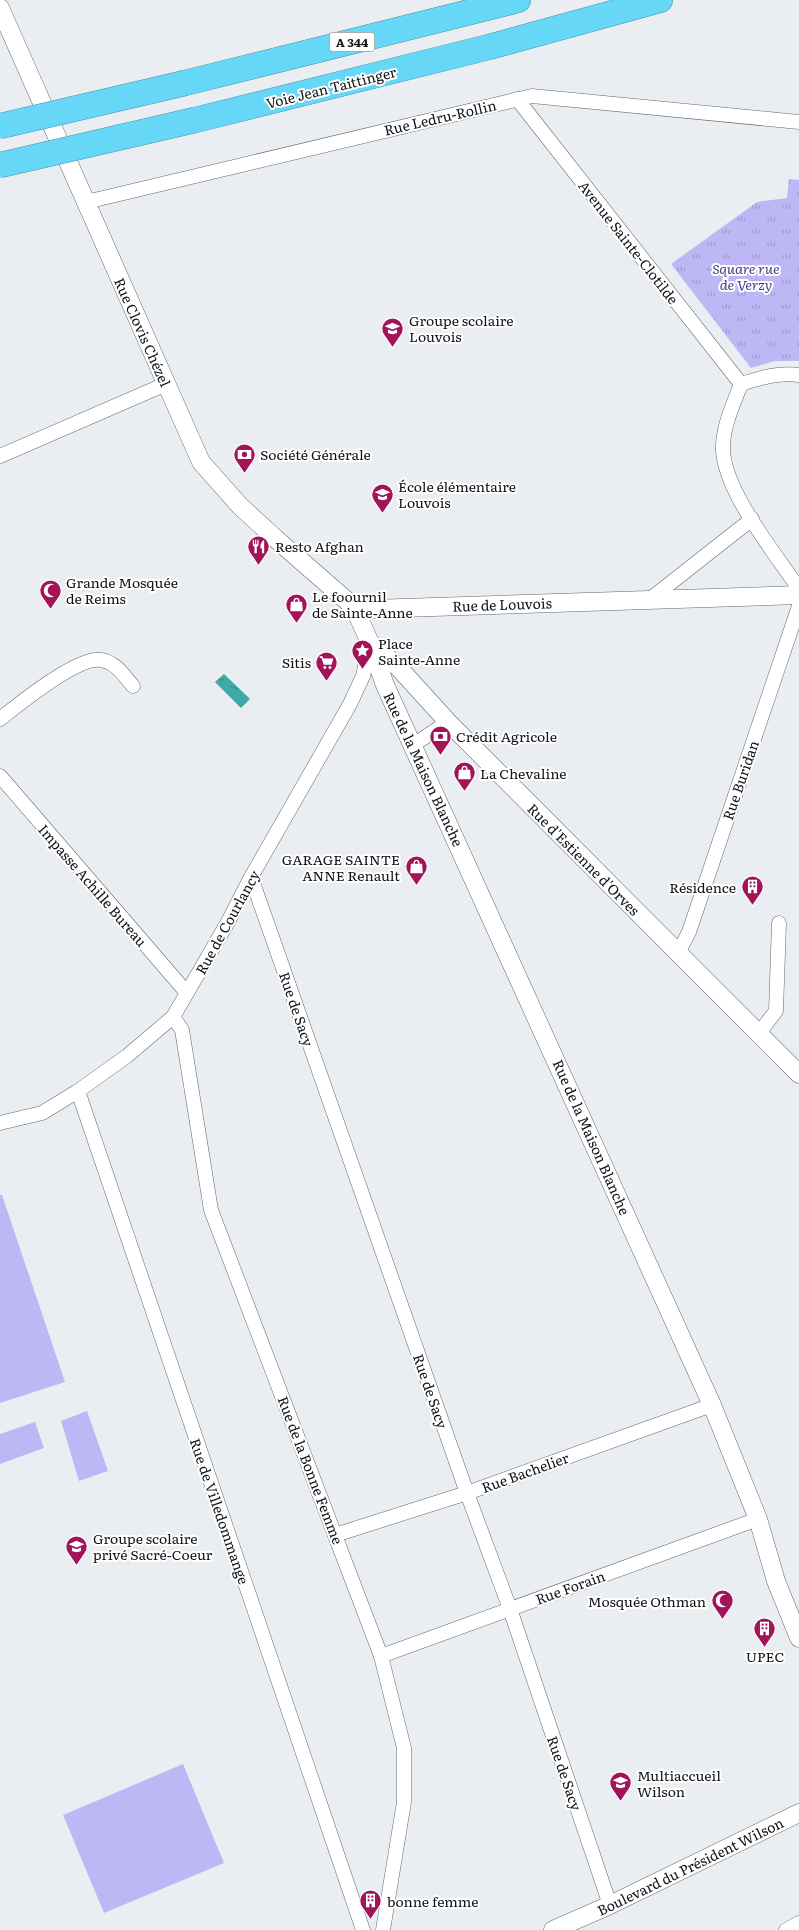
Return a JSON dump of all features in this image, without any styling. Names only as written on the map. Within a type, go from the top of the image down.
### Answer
[{"type":"highway","name":"A 344","points":[[0,126],[518,0]]},
{"type":"highway","name":"Voie Jean Taittinger","points":[[0,165],[194,120],[489,47],[660,0]]},
{"type":"street","name":"Rue Clovis Chézel","points":[[0,8],[201,462],[240,506],[354,607]]},
{"type":"street","name":"Rue Ledru-Rollin","points":[[86,202],[532,96],[799,122]]},
{"type":"street","name":"Avenue Sainte-Clotilde","points":[[516,99],[741,384]]},
{"type":"street","points":[[799,375],[779,374],[741,384],[726,428],[723,450],[728,473],[743,506],[799,589]]},
{"type":"street","points":[[0,456],[166,384]]},
{"type":"street","points":[[649,600],[752,519]]},
{"type":"street","name":"Rue de Louvois","points":[[354,607],[372,609],[799,595]]},
{"type":"street","name":"Rue Buridan","points":[[678,953],[689,932],[799,606]]},
{"type":"street","name":"Rue de la Maison Blanche","points":[[354,607],[370,643],[385,685],[712,1405],[758,1519],[776,1581],[799,1638]]},
{"type":"street","name":"Rue d'Estienne d'Orves","points":[[370,643],[398,667],[448,722],[799,1074]]},
{"type":"street","name":"Rue de Courlancy","points":[[0,1123],[42,1113],[78,1091],[127,1056],[173,1017],[350,704],[363,676],[370,643]]},
{"type":"street","points":[[0,719],[29,696],[82,662],[100,659],[114,664],[133,686]]},
{"type":"street","points":[[413,745],[448,722]]},
{"type":"street","name":"Impasse Achille Bureau","points":[[0,776],[187,993]]},
{"type":"street","name":"Rue de Sacy","points":[[251,877],[467,1493],[510,1609],[610,1905]]},
{"type":"street","points":[[759,1033],[776,1011],[779,922]]},
{"type":"street","name":"Rue de la Bonne Femme","points":[[173,1017],[182,1030],[211,1210],[381,1656],[404,1748],[404,1802],[383,1930]]},
{"type":"street","name":"Rue de Villedommange","points":[[78,1091],[362,1930]]},
{"type":"street","name":"Rue Bachelier","points":[[336,1535],[467,1493],[712,1405]]},
{"type":"street","name":"Rue Forain","points":[[381,1656],[758,1519]]},
{"type":"street","name":"Boulevard du Président Wilson","points":[[553,1930],[610,1905],[799,1813]]},
{"type":"street","points":[[786,1930],[799,1923]]},
{"type":"green space","name":"Square rue de Verzy","points":[[789,179],[799,180],[799,361],[775,361],[751,368],[671,264],[757,202],[787,198]]},
{"type":"green space","points":[[0,1195],[2,1195],[65,1382],[0,1403]]},
{"type":"green space","points":[[87,1411],[108,1471],[79,1481],[61,1421]]},
{"type":"green space","points":[[35,1422],[44,1448],[0,1464],[0,1434]]},
{"type":"green space","points":[[183,1764],[224,1863],[104,1913],[63,1815]]},
{"type":"water","points":[[224,674],[250,699],[241,708],[215,682]]},
{"type":"place","name":"Groupe scolaire Louvois","points":[[393,347]]},
{"type":"place","name":"Société Générale","points":[[244,473]]},
{"type":"place","name":"École élémentaire Louvois","points":[[382,513]]},
{"type":"place","name":"Resto Afghan","points":[[259,565]]},
{"type":"place","name":"Grande Mosquée de Reims","points":[[50,609]]},
{"type":"place","name":"Le foournil de Sainte-Anne","points":[[296,623]]},
{"type":"place","name":"Place Sainte-Anne","points":[[362,670]]},
{"type":"place","name":"Sitis","points":[[327,681]]},
{"type":"place","name":"Crédit Agricole","points":[[440,755]]},
{"type":"place","name":"La Chevaline","points":[[464,792]]},
{"type":"place","name":"GARAGE SAINTE ANNE Renault","points":[[416,886]]},
{"type":"place","name":"Résidence","points":[[752,906]]},
{"type":"place","name":"Groupe scolaire privé Sacré-Coeur","points":[[77,1565]]},
{"type":"place","name":"Mosquée Othman","points":[[722,1620]]},
{"type":"place","name":"UPEC","points":[[765,1647]]},
{"type":"place","name":"Multiaccueil Wilson","points":[[621,1802]]},
{"type":"place","name":"bonne femme","points":[[371,1920]]}]
